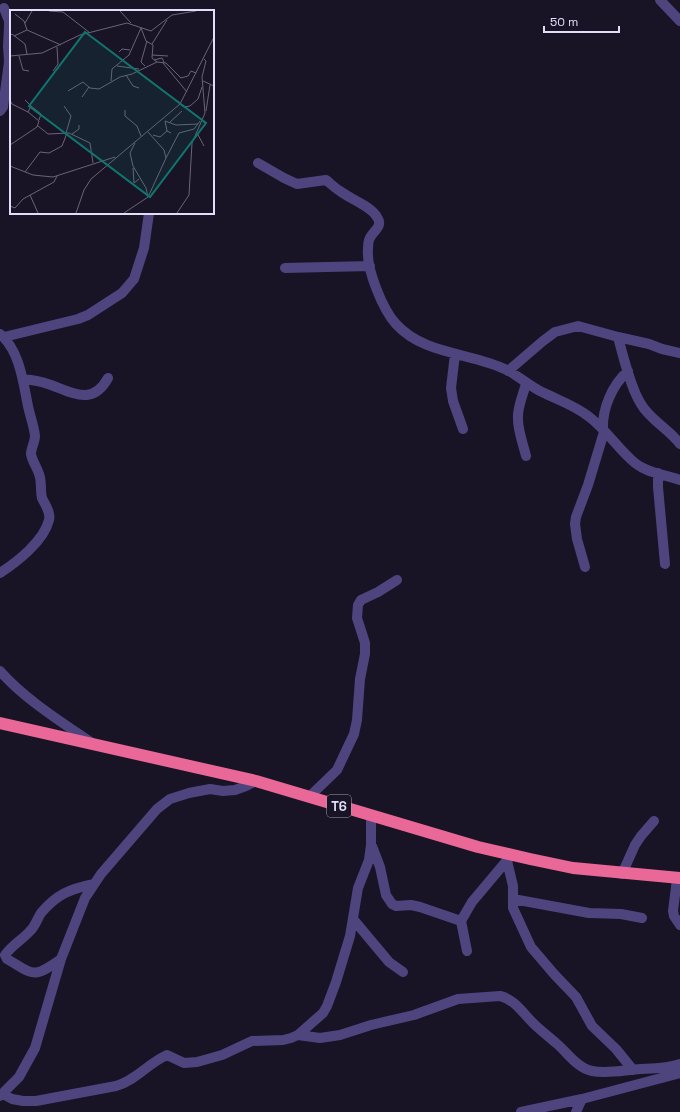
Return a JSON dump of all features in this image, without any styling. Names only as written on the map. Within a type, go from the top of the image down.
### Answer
[{"type":"highway","name":"T6","points":[[0,723],[256,781],[478,847],[509,858],[622,874],[679,878]]},
{"type":"street","points":[[660,0],[680,21]]},
{"type":"street","points":[[0,111],[3,107],[9,62],[9,21],[2,7]]},
{"type":"street","points":[[258,163],[297,184],[326,180],[340,191],[374,212],[380,224],[369,239],[368,251],[370,266],[380,298],[387,313],[408,335],[420,342],[508,371],[541,392],[567,403],[588,416],[636,464],[680,480]]},
{"type":"street","points":[[0,573],[32,547],[45,531],[50,518],[42,497],[40,475],[31,454],[35,436],[23,379],[13,352],[3,340],[83,317],[122,293],[134,279],[144,248],[148,214]]},
{"type":"street","points":[[285,268],[370,266]]},
{"type":"street","points":[[508,371],[555,332],[578,326],[680,353]]},
{"type":"street","points":[[618,337],[640,404],[652,417],[672,433],[680,444]]},
{"type":"street","points":[[455,354],[451,388],[453,401],[463,429]]},
{"type":"street","points":[[585,567],[574,524],[588,485],[604,431],[602,418],[620,378],[628,371]]},
{"type":"street","points":[[23,379],[47,383],[73,394],[92,395],[103,388],[108,378]]},
{"type":"street","points":[[526,382],[518,410],[519,430],[526,456]]},
{"type":"street","points":[[658,473],[658,493],[665,564]]},
{"type":"street","points":[[309,797],[337,770],[354,734],[357,720],[360,679],[365,654],[365,643],[357,618],[358,606],[361,600],[378,592],[397,580]]},
{"type":"street","points":[[0,672],[32,700],[93,744]]},
{"type":"street","points":[[256,781],[234,790],[210,790],[189,793],[170,799],[157,808],[94,884],[85,898],[61,959],[35,1048],[19,1077],[1,1095],[23,1101],[36,1101],[116,1086],[127,1082],[150,1065],[167,1055],[184,1063],[197,1062],[222,1055],[252,1042],[283,1040],[298,1035],[318,1018],[327,1006],[336,982],[354,919],[358,888],[369,860],[372,845],[371,815]]},
{"type":"street","points":[[622,874],[641,836],[654,821]]},
{"type":"street","points":[[372,845],[380,867],[386,895],[392,904],[396,906],[411,905],[420,907],[461,921]]},
{"type":"street","points":[[509,858],[513,886],[513,908],[531,947],[576,997],[592,1026],[616,1049],[633,1070]]},
{"type":"street","points":[[467,951],[461,921],[472,902],[509,858]]},
{"type":"street","points":[[679,878],[673,911],[674,916],[680,925]]},
{"type":"street","points":[[61,959],[45,970],[36,974],[30,973],[6,959],[5,955],[9,949],[31,930],[41,914],[55,898],[75,888],[94,884]]},
{"type":"street","points":[[513,899],[589,913],[621,914],[642,918]]},
{"type":"street","points":[[354,919],[389,962],[403,972]]},
{"type":"street","points":[[298,1035],[311,1038],[333,1036],[414,1015],[458,999],[500,996],[507,997],[535,1025],[581,1066],[593,1071],[607,1072],[667,1069],[680,1064]]},
{"type":"street","points":[[521,1112],[582,1099],[680,1073]]},
{"type":"street","points":[[576,1112],[582,1099]]}]
